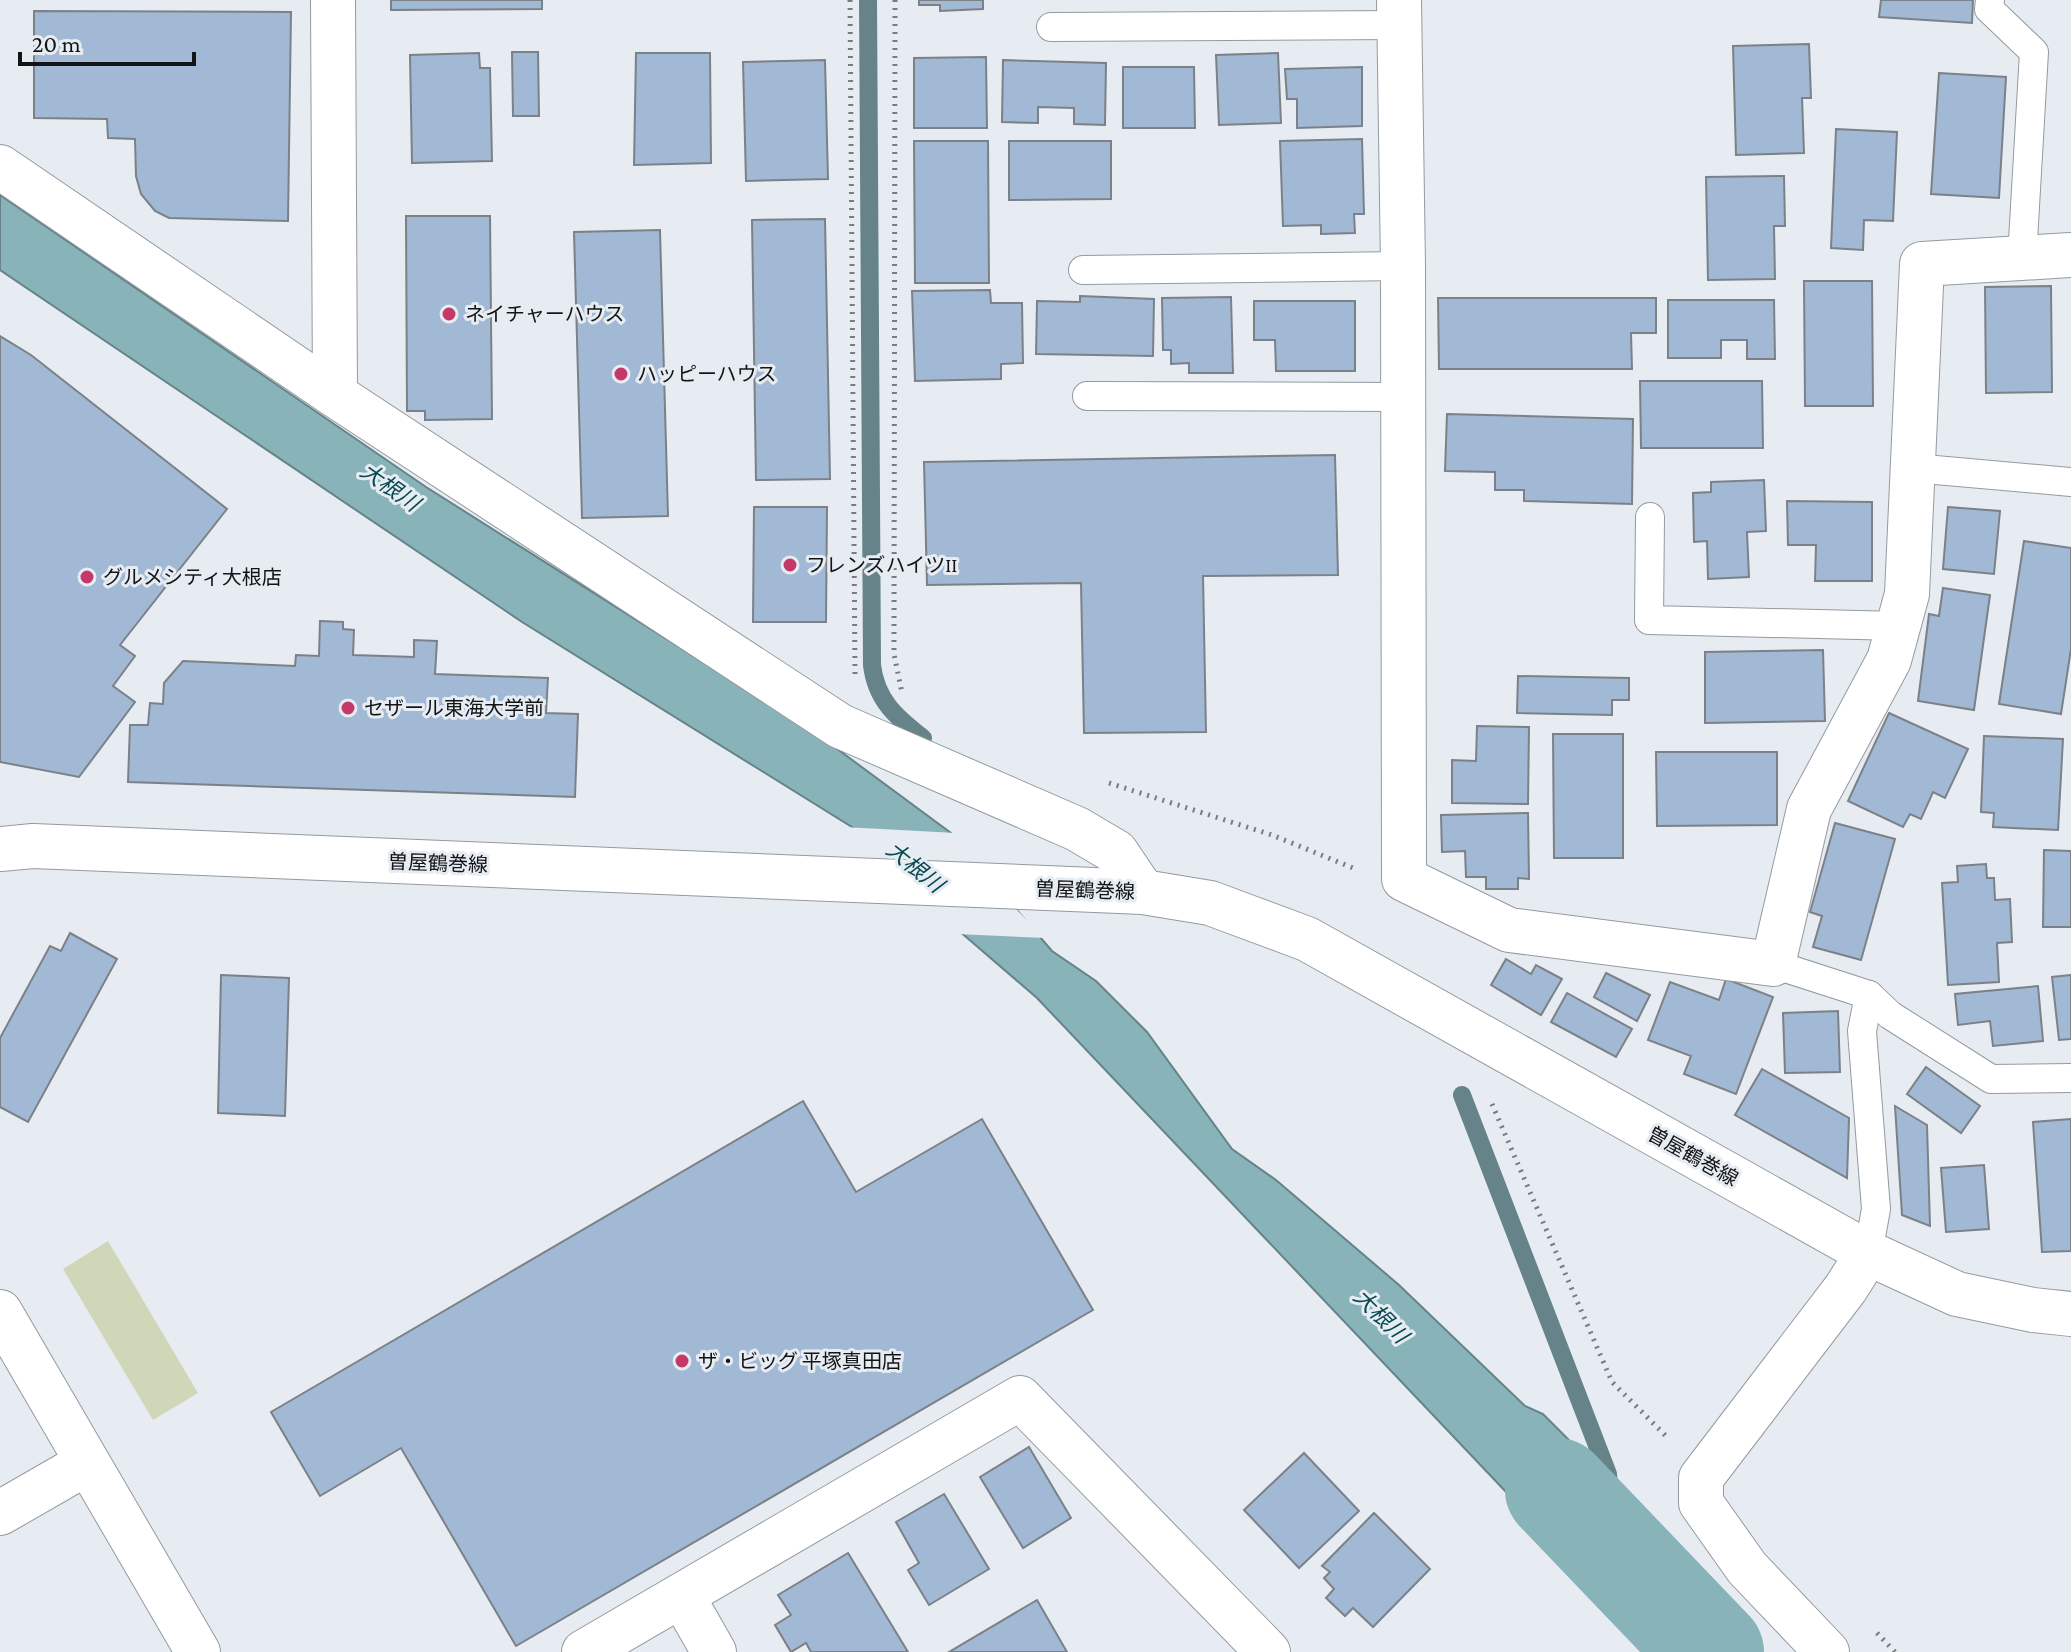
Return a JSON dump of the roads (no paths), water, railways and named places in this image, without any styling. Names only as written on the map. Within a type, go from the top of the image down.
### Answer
[{"type":"street","points":[[333,0],[335,395]]},
{"type":"street","points":[[1399,12],[1404,397],[1404,879],[1509,930],[1773,964],[1809,809],[1889,660],[1907,594],[1922,264],[2071,255]]},
{"type":"street","points":[[0,167],[335,395],[840,726],[1077,829],[1116,852],[1128,892]]},
{"type":"street","name":"曽屋鶴巻線","points":[[0,849],[33,846],[1128,892],[1210,903],[1307,939],[1868,1253],[1957,1294],[2033,1310],[2071,1314]]},
{"type":"street","points":[[1827,1652],[1747,1568],[1701,1503],[1701,1478],[1846,1288],[1868,1253]]},
{"type":"street","points":[[0,1312],[198,1652]]},
{"type":"street","points":[[584,1652],[1020,1398],[1268,1652]]},
{"type":"street","points":[[0,1513],[87,1463]]},
{"type":"street","points":[[682,1596],[714,1652]]},
{"type":"lane","points":[[1990,0],[1989,9],[2034,52],[2022,258]]},
{"type":"lane","points":[[1051,27],[1399,12]]},
{"type":"lane","points":[[1083,270],[1403,266]]},
{"type":"lane","points":[[1087,396],[1404,397]]},
{"type":"lane","points":[[1913,468],[2071,482]]},
{"type":"lane","points":[[1650,517],[1649,620],[1899,626]]},
{"type":"lane","points":[[1773,964],[1869,995],[1890,1015],[1991,1079],[2071,1078]]},
{"type":"lane","points":[[1868,1253],[1876,1209],[1862,1031],[1869,995]]},
{"type":"water","points":[[0,195],[426,487],[817,734],[951,833],[1052,951],[1096,981],[1147,1032],[1232,1149],[1276,1180],[1399,1285],[1525,1406],[1543,1414],[1641,1512],[1657,1538],[1649,1569],[1655,1593],[1670,1615],[1707,1652],[1658,1652],[1037,998],[958,930],[855,829],[522,622],[0,270]]},
{"type":"waterway","points":[[868,0],[872,665],[878,688],[889,707],[923,738]]},
{"type":"waterway","points":[[1462,1095],[1608,1474],[1610,1501]]},
{"type":"waterway","name":"大根川","points":[[1557,1490],[1712,1652]]},
{"type":"place","name":"ネイチャーハウス","points":[[449,314]]},
{"type":"place","name":"ハッピーハウス","points":[[621,374]]},
{"type":"place","name":"フレンズハイツII","points":[[790,565]]},
{"type":"place","name":"グルメシティ大根店","points":[[87,577]]},
{"type":"place","name":"セザール東海大学前","points":[[348,708]]},
{"type":"place","name":"ザ・ビッグ 平塚真田店","points":[[682,1361]]}]
